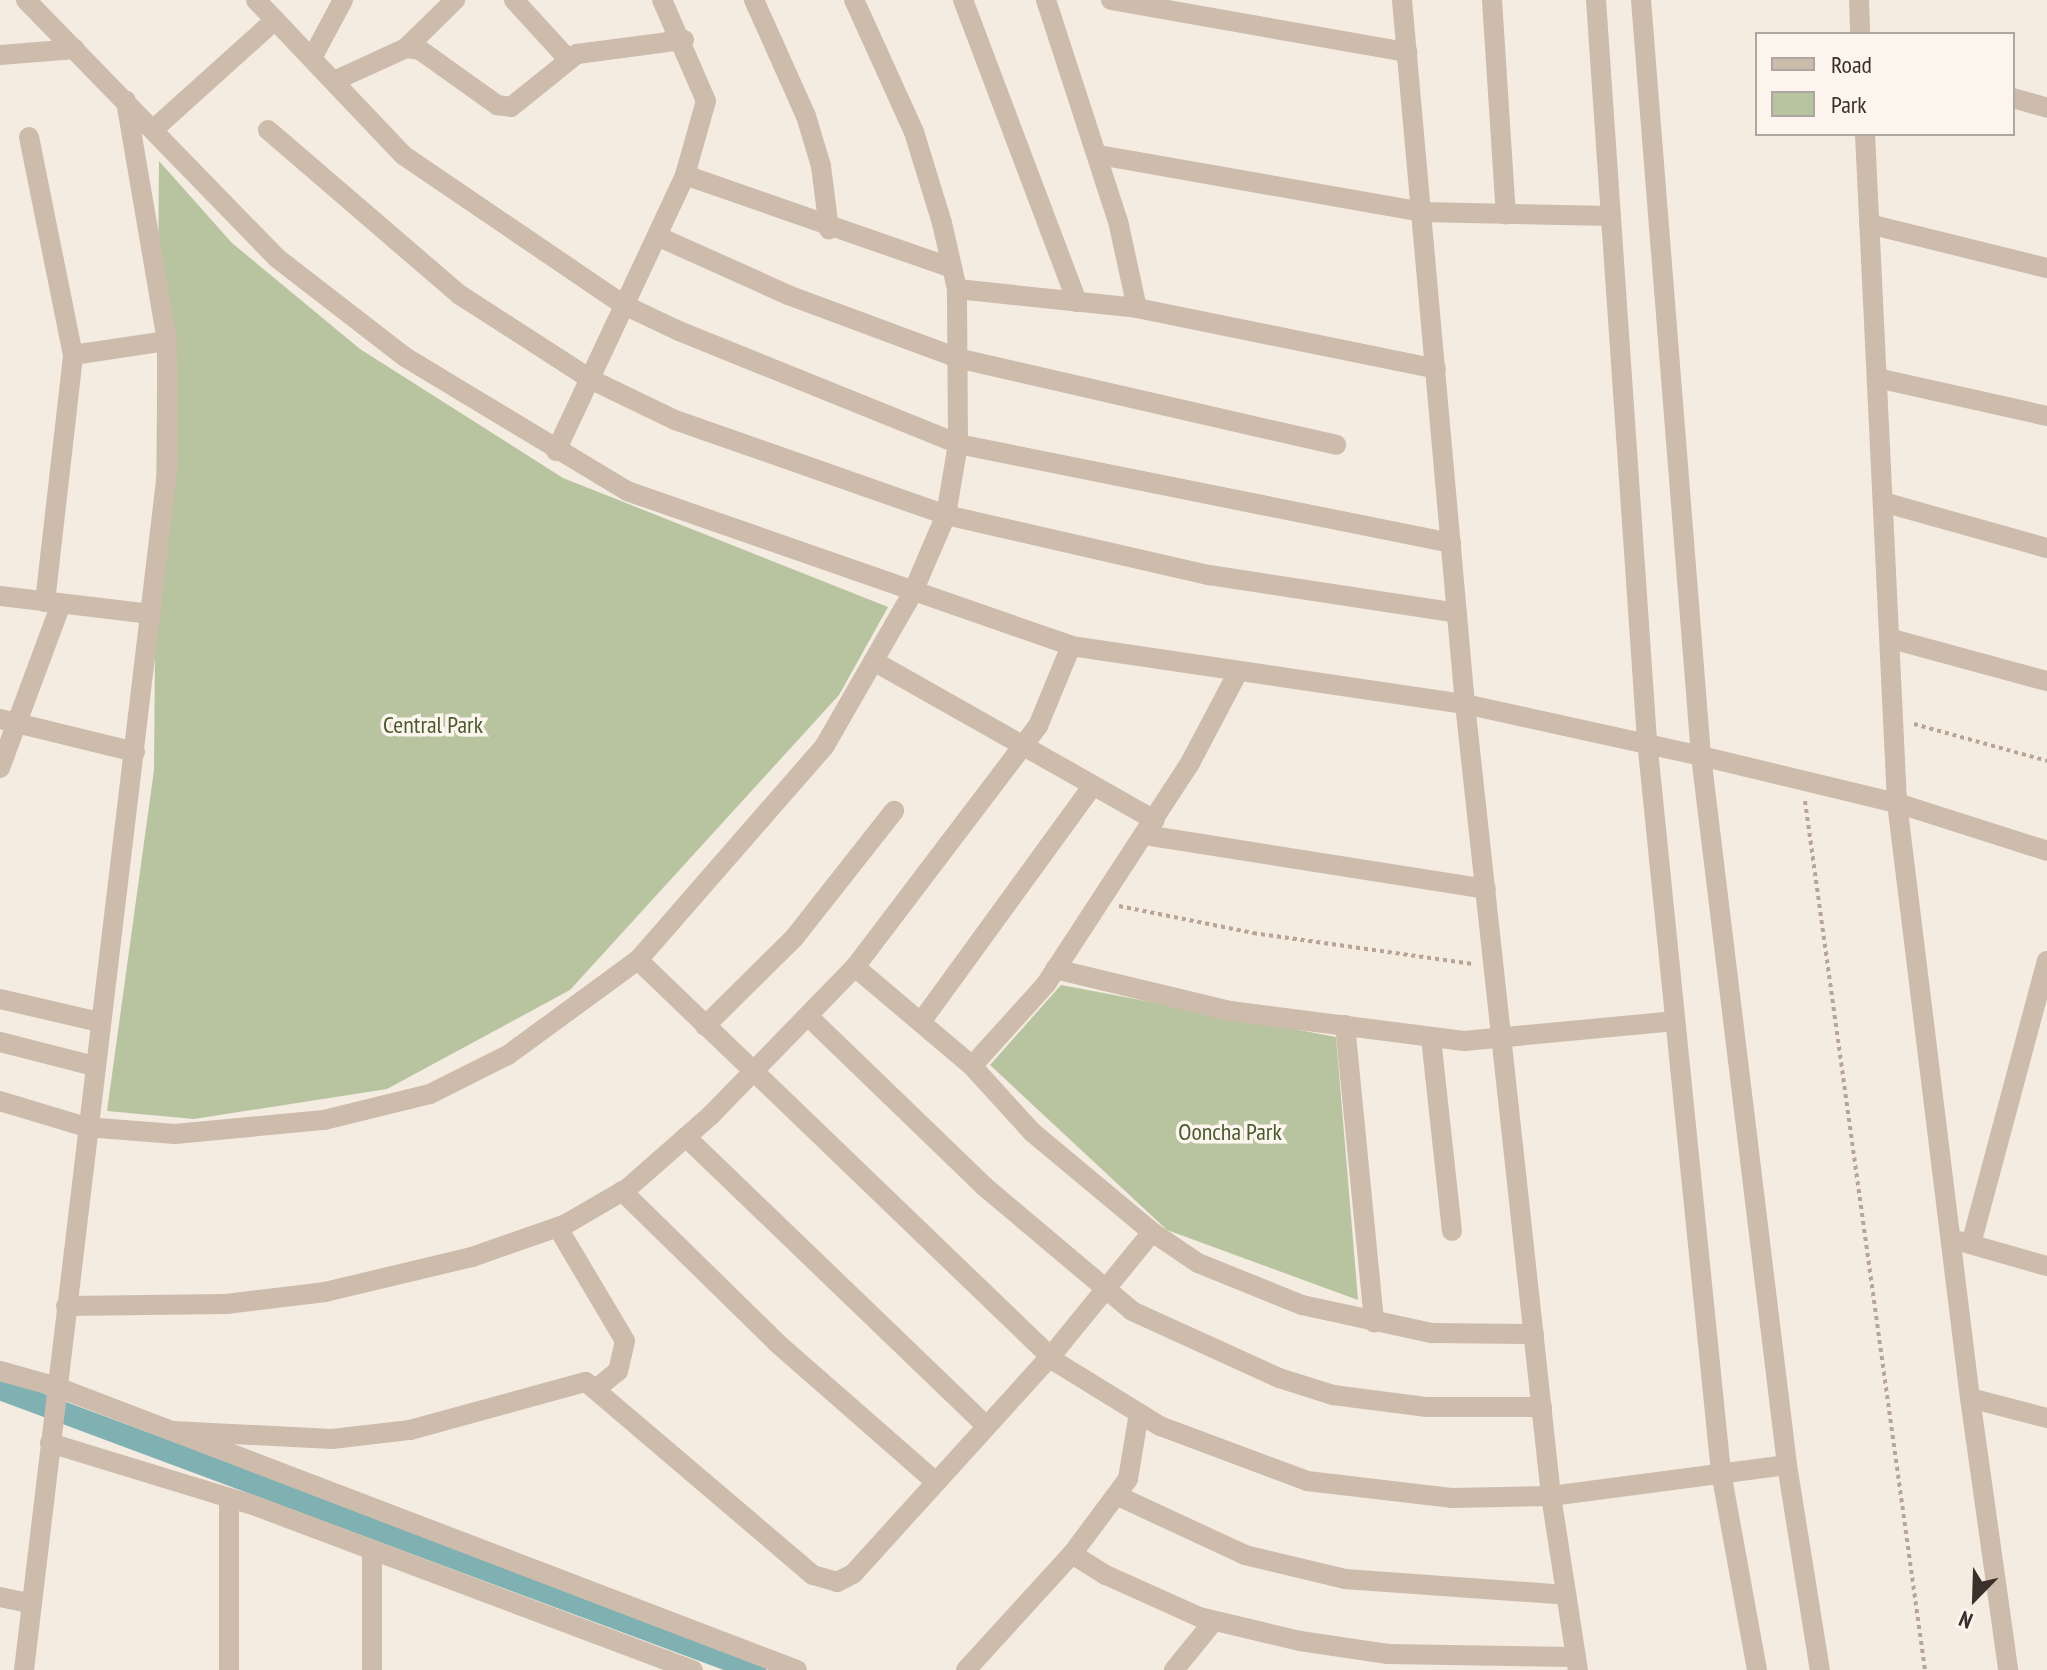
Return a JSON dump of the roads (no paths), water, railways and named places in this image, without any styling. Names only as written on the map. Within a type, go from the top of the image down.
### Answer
[{"type":"street","points":[[26,0],[277,258],[405,357],[556,451],[627,491],[706,523],[1071,646],[1237,674],[1465,704],[1647,740],[1897,803],[2047,851]]},
{"type":"street","points":[[256,0],[403,155],[622,304],[958,444],[1451,543]]},
{"type":"street","points":[[312,58],[343,0]]},
{"type":"street","points":[[334,81],[406,48],[455,0]]},
{"type":"street","points":[[514,0],[567,58]]},
{"type":"street","points":[[556,451],[592,380],[622,304],[685,175],[706,101],[684,40],[662,0]]},
{"type":"street","points":[[754,0],[806,116],[821,166],[829,229]]},
{"type":"street","points":[[0,1101],[86,1127],[175,1134],[324,1120],[430,1094],[508,1055],[638,960],[824,747],[877,663],[912,594],[946,515],[958,444],[957,289],[914,132],[854,0]]},
{"type":"street","points":[[963,0],[1077,302]]},
{"type":"street","points":[[1046,0],[1099,155],[1137,308]]},
{"type":"street","points":[[1111,0],[1407,52]]},
{"type":"street","points":[[1072,1554],[1162,1604],[1214,1621],[1388,1654],[1577,1664],[1551,1496],[1465,704],[1402,0]]},
{"type":"street","points":[[1492,0],[1506,215]]},
{"type":"street","points":[[1596,0],[1647,740],[1721,1472],[1757,1670]]},
{"type":"street","points":[[1641,0],[1701,756],[1787,1465],[1820,1670]]},
{"type":"street","points":[[1859,0],[1860,32]]},
{"type":"street","points":[[154,129],[275,20]]},
{"type":"street","points":[[406,48],[420,50],[504,107],[522,104],[567,58],[684,40]]},
{"type":"street","points":[[0,55],[75,49]]},
{"type":"street","points":[[2015,99],[2047,108]]},
{"type":"street","points":[[24,1670],[28,1603],[57,1392],[86,1127],[135,752],[168,464],[167,341],[126,100]]},
{"type":"street","points":[[268,130],[412,259],[592,380],[750,450],[946,515],[1209,575],[1457,613]]},
{"type":"street","points":[[1865,136],[1892,639],[1897,803],[1970,1398],[2008,1670]]},
{"type":"street","points":[[0,768],[10,722],[53,603],[73,355],[29,137]]},
{"type":"street","points":[[1099,155],[1422,212],[1611,216]]},
{"type":"street","points":[[685,175],[829,229],[952,268]]},
{"type":"street","points":[[1869,224],[2047,268]]},
{"type":"street","points":[[657,236],[788,295],[957,358],[1336,445]]},
{"type":"street","points":[[957,289],[1137,308],[1436,369]]},
{"type":"street","points":[[73,355],[167,341]]},
{"type":"street","points":[[1877,378],[2047,416]]},
{"type":"street","points":[[1883,502],[2047,548]]},
{"type":"street","points":[[0,596],[151,614]]},
{"type":"street","points":[[1892,639],[2047,681]]},
{"type":"street","points":[[66,1306],[226,1304],[325,1292],[472,1257],[558,1228],[622,1191],[754,1075],[855,967],[1022,750],[1061,678],[1071,646]]},
{"type":"street","points":[[877,663],[1022,750],[1092,787],[1150,828],[1486,889]]},
{"type":"street","points":[[972,1066],[1055,969],[1150,828],[1237,674]]},
{"type":"street","points":[[10,722],[135,752]]},
{"type":"street","points":[[921,1022],[1092,787]]},
{"type":"street","points":[[705,1026],[794,938],[894,811]]},
{"type":"street","points":[[638,960],[754,1075],[1051,1356],[1139,1413],[1307,1481],[1451,1498],[1551,1496],[1787,1465]]},
{"type":"street","points":[[1971,1244],[2047,961]]},
{"type":"street","points":[[855,967],[972,1066],[1033,1133],[1152,1232],[1244,1284],[1374,1323],[1432,1333],[1534,1334]]},
{"type":"street","points":[[1055,969],[1165,999],[1431,1038],[1504,1042],[1675,1021]]},
{"type":"street","points":[[0,999],[100,1022]]},
{"type":"street","points":[[810,1018],[1104,1293],[1279,1378],[1333,1395],[1427,1407],[1542,1407]]},
{"type":"street","points":[[1345,1025],[1374,1323]]},
{"type":"street","points":[[1431,1038],[1452,1231]]},
{"type":"street","points":[[0,1042],[94,1066]]},
{"type":"street","points":[[686,1137],[986,1426]]},
{"type":"street","points":[[622,1191],[777,1343],[936,1482]]},
{"type":"street","points":[[558,1228],[625,1341],[618,1371],[597,1388]]},
{"type":"street","points":[[173,1431],[332,1439],[410,1430],[576,1382],[597,1388],[825,1580],[853,1574],[1051,1356],[1152,1232]]},
{"type":"street","points":[[1950,1238],[2047,1266]]},
{"type":"street","points":[[0,1371],[173,1431],[797,1670]]},
{"type":"street","points":[[1970,1398],[2047,1418]]},
{"type":"street","points":[[966,1670],[1072,1554],[1118,1496],[1128,1479],[1139,1413]]},
{"type":"street","points":[[50,1443],[229,1498],[693,1670]]},
{"type":"street","points":[[1118,1496],[1245,1555],[1345,1579],[1566,1595]]},
{"type":"street","points":[[229,1498],[229,1670]]},
{"type":"street","points":[[372,1550],[372,1670]]},
{"type":"street","points":[[0,1597],[28,1603]]},
{"type":"street","points":[[1174,1670],[1214,1621]]},
{"type":"waterway","points":[[0,1389],[755,1670]]},
{"type":"park label","name":"Central Park","points":[[433,725]]},
{"type":"park label","name":"Ooncha Park","points":[[1230,1132]]}]
